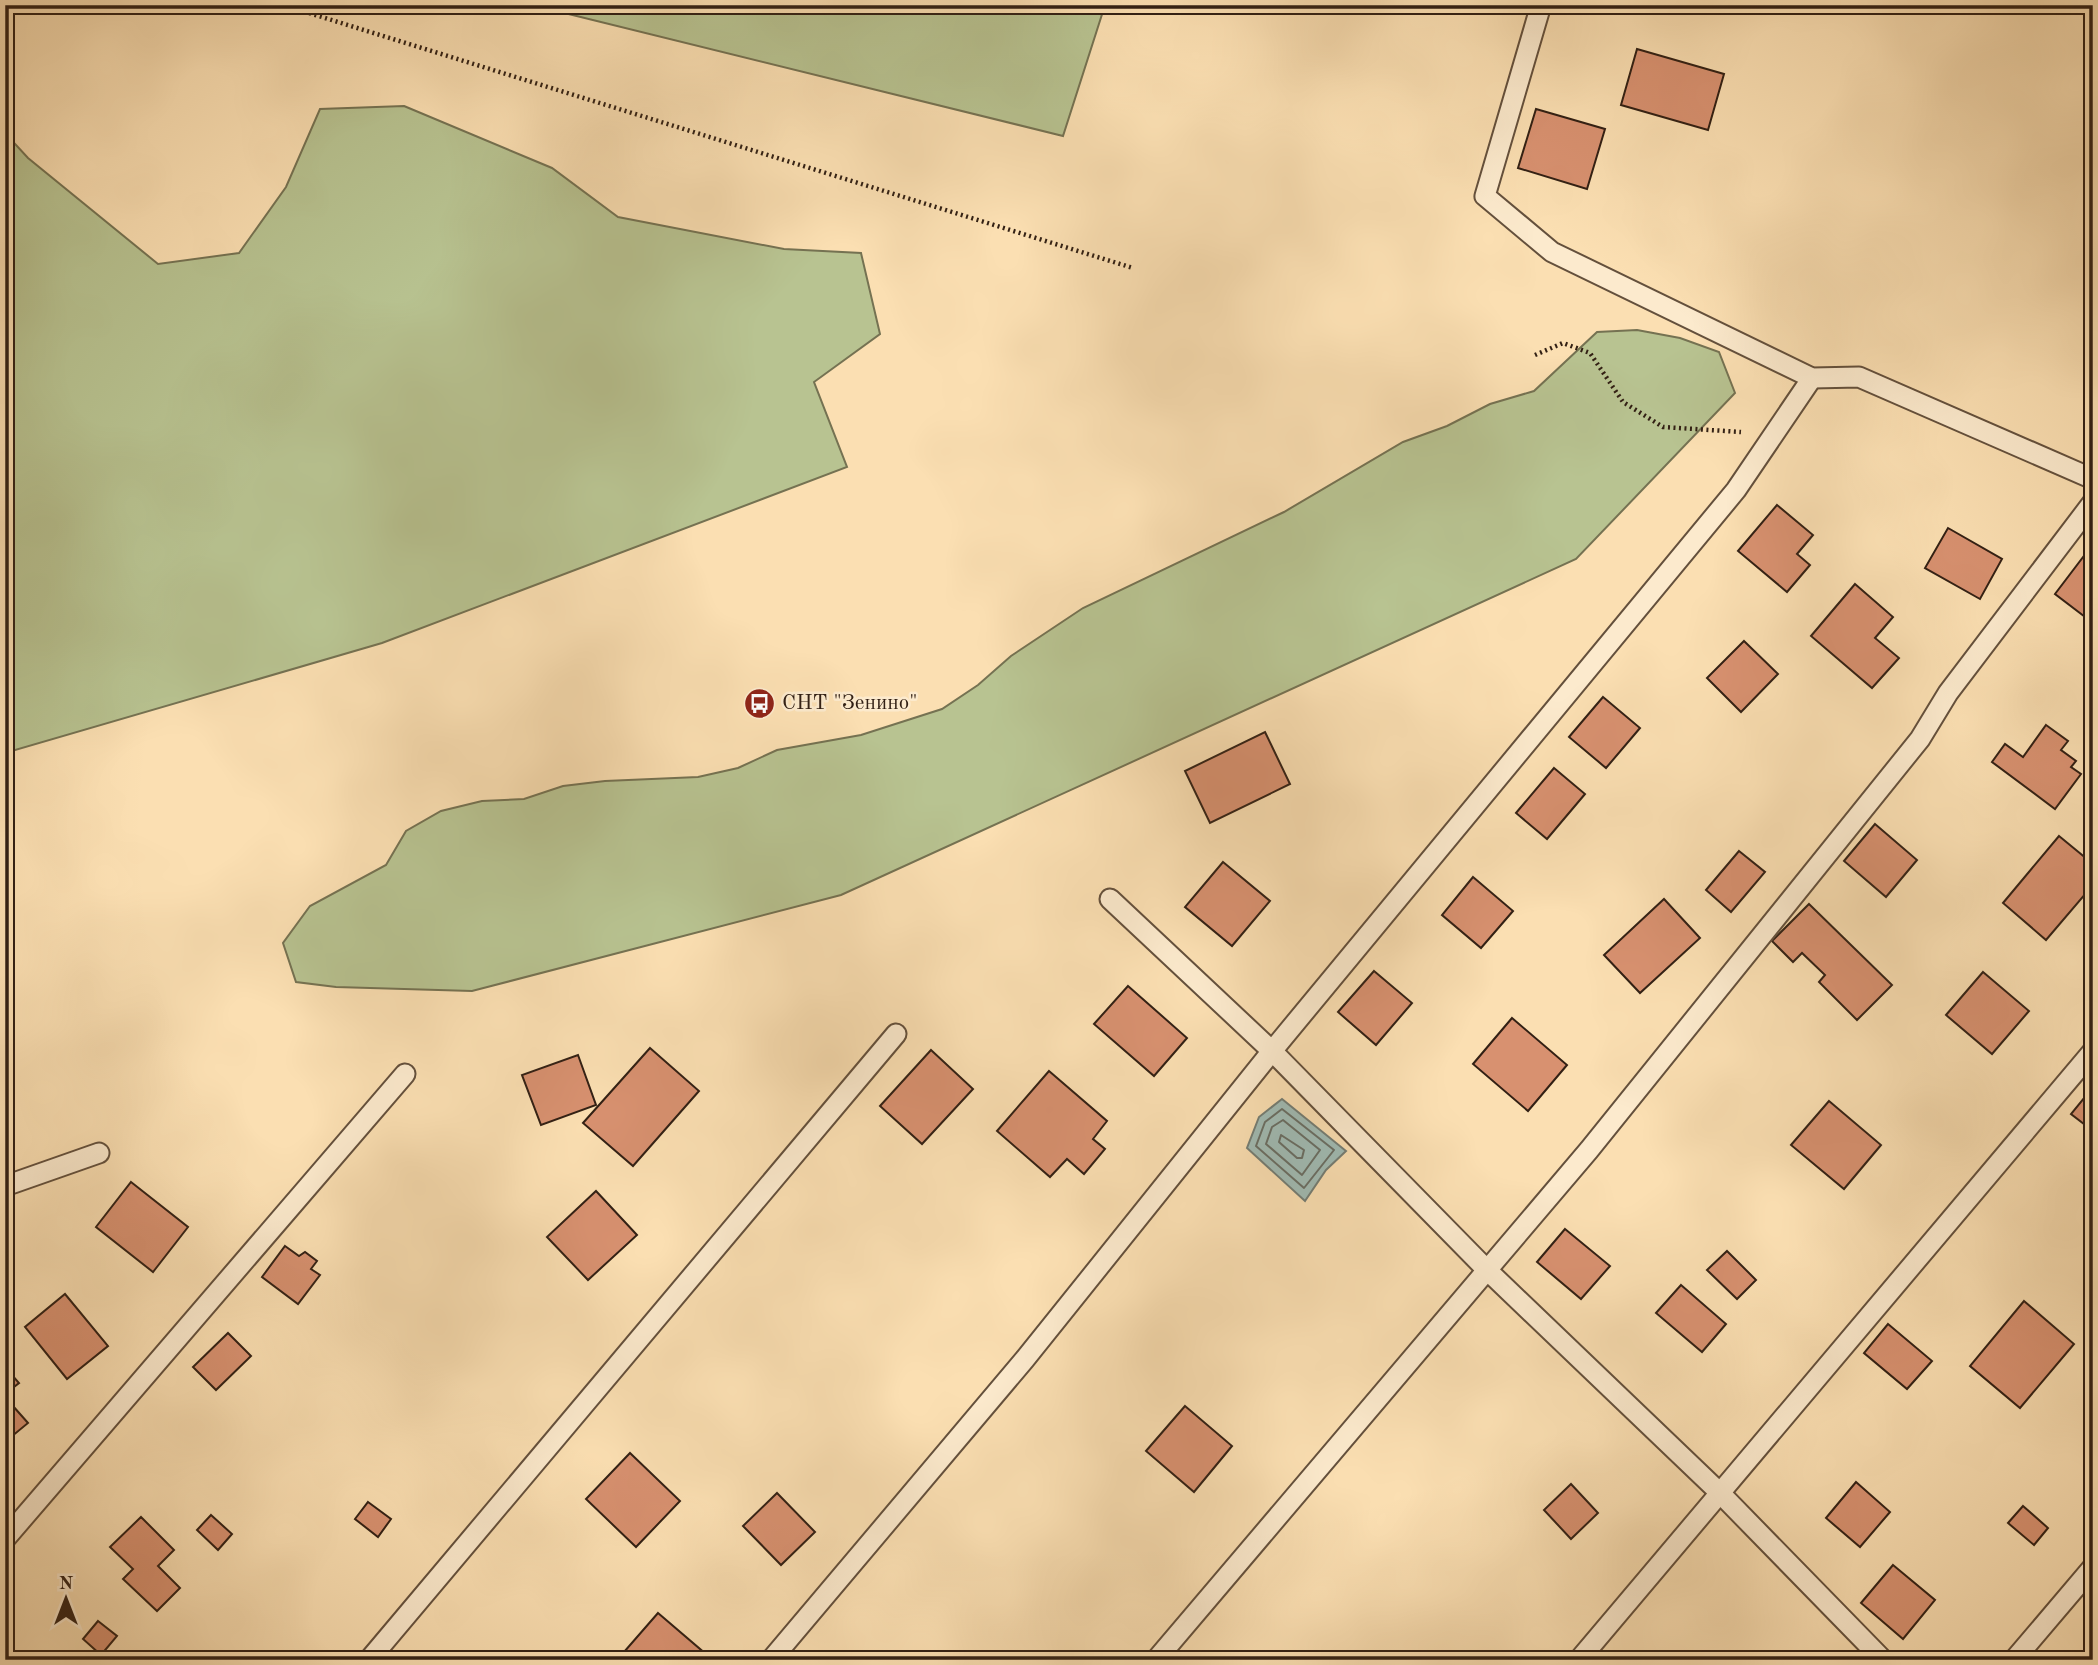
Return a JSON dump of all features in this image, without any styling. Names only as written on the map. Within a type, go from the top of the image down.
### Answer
[{"type":"lane","points":[[1541,5],[1485,197],[1552,252],[1812,378],[1859,377],[2093,479]]},
{"type":"lane","points":[[771,1660],[1025,1359],[1272,1052],[1736,490],[1812,378]]},
{"type":"lane","points":[[1156,1660],[1589,1150],[1920,739],[1948,693],[2093,502]]},
{"type":"lane","points":[[1110,899],[1272,1052],[1487,1270],[1718,1492],[1883,1660]]},
{"type":"lane","points":[[369,1660],[896,1034]]},
{"type":"lane","points":[[1579,1660],[1718,1492],[2093,1051]]},
{"type":"lane","points":[[5,1539],[405,1074]]},
{"type":"lane","points":[[5,1185],[99,1153]]},
{"type":"lane","points":[[2014,1660],[2093,1567]]},
{"type":"path","points":[[283,5],[1133,268]]},
{"type":"path","points":[[1535,355],[1563,342],[1590,353],[1623,401],[1663,427],[1772,436]]},
{"type":"green space","points":[[532,5],[1105,5],[1063,136]]},
{"type":"green space","points":[[404,106],[552,168],[618,217],[784,249],[861,253],[880,334],[814,382],[847,467],[382,643],[5,753],[5,133],[28,158],[158,264],[239,253],[286,187],[320,109]]},
{"type":"green space","points":[[1637,330],[1680,338],[1719,352],[1735,393],[1576,559],[841,895],[472,991],[336,987],[296,982],[283,943],[310,906],[386,865],[406,831],[441,811],[482,801],[524,799],[563,786],[605,781],[698,777],[738,768],[777,750],[861,735],[942,709],[978,685],[1011,656],[1083,608],[1284,512],[1403,442],[1447,426],[1490,404],[1534,391],[1597,332]]},
{"type":"water","points":[[1282,1099],[1346,1151],[1326,1170],[1305,1201],[1247,1148],[1259,1117]]},
{"type":"building","points":[[1637,49],[1724,74],[1708,130],[1621,105]]},
{"type":"building","points":[[1536,109],[1605,129],[1587,189],[1518,168]]},
{"type":"building","points":[[1777,505],[1813,535],[1797,554],[1810,565],[1787,592],[1738,551]]},
{"type":"building","points":[[1948,528],[2002,559],[1980,599],[1925,568]]},
{"type":"building","points":[[2093,544],[2093,623],[2055,594]]},
{"type":"building","points":[[1855,584],[1893,617],[1875,638],[1899,658],[1872,688],[1811,636]]},
{"type":"building","points":[[1744,641],[1778,674],[1741,712],[1707,678]]},
{"type":"building","points":[[1603,697],[1640,728],[1606,768],[1569,737]]},
{"type":"building","points":[[2046,725],[2068,741],[2061,750],[2076,761],[2071,767],[2081,774],[2055,809],[1992,762],[2005,744],[2023,757]]},
{"type":"building","points":[[1265,732],[1290,784],[1210,823],[1185,771]]},
{"type":"building","points":[[1554,768],[1585,794],[1547,839],[1516,813]]},
{"type":"building","points":[[1875,824],[1917,860],[1886,897],[1844,861]]},
{"type":"building","points":[[2059,836],[2093,864],[2093,885],[2046,940],[2003,903]]},
{"type":"building","points":[[1739,851],[1765,872],[1731,912],[1706,890]]},
{"type":"building","points":[[1223,862],[1270,901],[1232,946],[1185,907]]},
{"type":"building","points":[[1473,877],[1513,911],[1481,948],[1442,915]]},
{"type":"building","points":[[1664,899],[1700,938],[1640,993],[1604,955]]},
{"type":"building","points":[[1809,904],[1892,985],[1857,1020],[1819,982],[1825,975],[1802,953],[1793,962],[1772,941]]},
{"type":"building","points":[[1374,971],[1412,1003],[1376,1045],[1338,1012]]},
{"type":"building","points":[[1983,972],[2029,1011],[1992,1054],[1946,1015]]},
{"type":"building","points":[[1128,986],[1187,1038],[1154,1076],[1094,1024]]},
{"type":"building","points":[[1512,1018],[1567,1065],[1528,1111],[1473,1064]]},
{"type":"building","points":[[650,1048],[699,1091],[633,1166],[583,1123]]},
{"type":"building","points":[[931,1050],[973,1089],[922,1144],[880,1106]]},
{"type":"building","points":[[578,1055],[596,1105],[541,1125],[522,1075]]},
{"type":"building","points":[[1049,1071],[1107,1121],[1093,1139],[1105,1149],[1084,1174],[1067,1159],[1050,1177],[997,1131]]},
{"type":"building","points":[[2093,1087],[2093,1131],[2071,1114]]},
{"type":"building","points":[[1829,1101],[1881,1145],[1844,1189],[1791,1145]]},
{"type":"building","points":[[131,1182],[188,1227],[153,1272],[96,1227]]},
{"type":"building","points":[[596,1191],[637,1235],[588,1280],[547,1237]]},
{"type":"building","points":[[1565,1229],[1610,1266],[1581,1299],[1537,1262]]},
{"type":"building","points":[[285,1246],[299,1256],[305,1252],[317,1261],[311,1269],[320,1275],[298,1304],[262,1277]]},
{"type":"building","points":[[1727,1251],[1756,1280],[1737,1299],[1707,1270]]},
{"type":"building","points":[[1681,1285],[1726,1324],[1702,1352],[1656,1313]]},
{"type":"building","points":[[65,1294],[108,1346],[67,1379],[25,1327]]},
{"type":"building","points":[[2024,1301],[2074,1344],[2020,1408],[1970,1366]]},
{"type":"building","points":[[1888,1324],[1932,1361],[1907,1389],[1864,1353]]},
{"type":"building","points":[[228,1333],[251,1356],[216,1390],[193,1367]]},
{"type":"building","points":[[5,1367],[19,1383],[5,1394]]},
{"type":"building","points":[[5,1397],[28,1423],[5,1442]]},
{"type":"building","points":[[1185,1406],[1232,1446],[1194,1492],[1146,1451]]},
{"type":"building","points":[[630,1453],[680,1501],[636,1547],[586,1499]]},
{"type":"building","points":[[1856,1482],[1890,1512],[1860,1547],[1826,1518]]},
{"type":"building","points":[[1571,1484],[1598,1513],[1571,1539],[1544,1510]]},
{"type":"building","points":[[777,1493],[815,1532],[781,1565],[743,1526]]},
{"type":"building","points":[[368,1502],[391,1519],[378,1537],[355,1519]]},
{"type":"building","points":[[2023,1506],[2048,1528],[2034,1545],[2008,1523]]},
{"type":"building","points":[[211,1515],[232,1534],[218,1550],[197,1530]]},
{"type":"building","points":[[141,1517],[174,1550],[158,1566],[180,1588],[157,1611],[123,1579],[133,1569],[110,1547]]},
{"type":"building","points":[[1893,1565],[1935,1600],[1903,1639],[1861,1603]]},
{"type":"building","points":[[658,1613],[707,1655],[703,1660],[617,1660]]},
{"type":"building","points":[[98,1621],[117,1636],[101,1655],[83,1639]]},
{"type":"place","name":"СНТ \"Зенино\"","points":[[759,703]]}]
